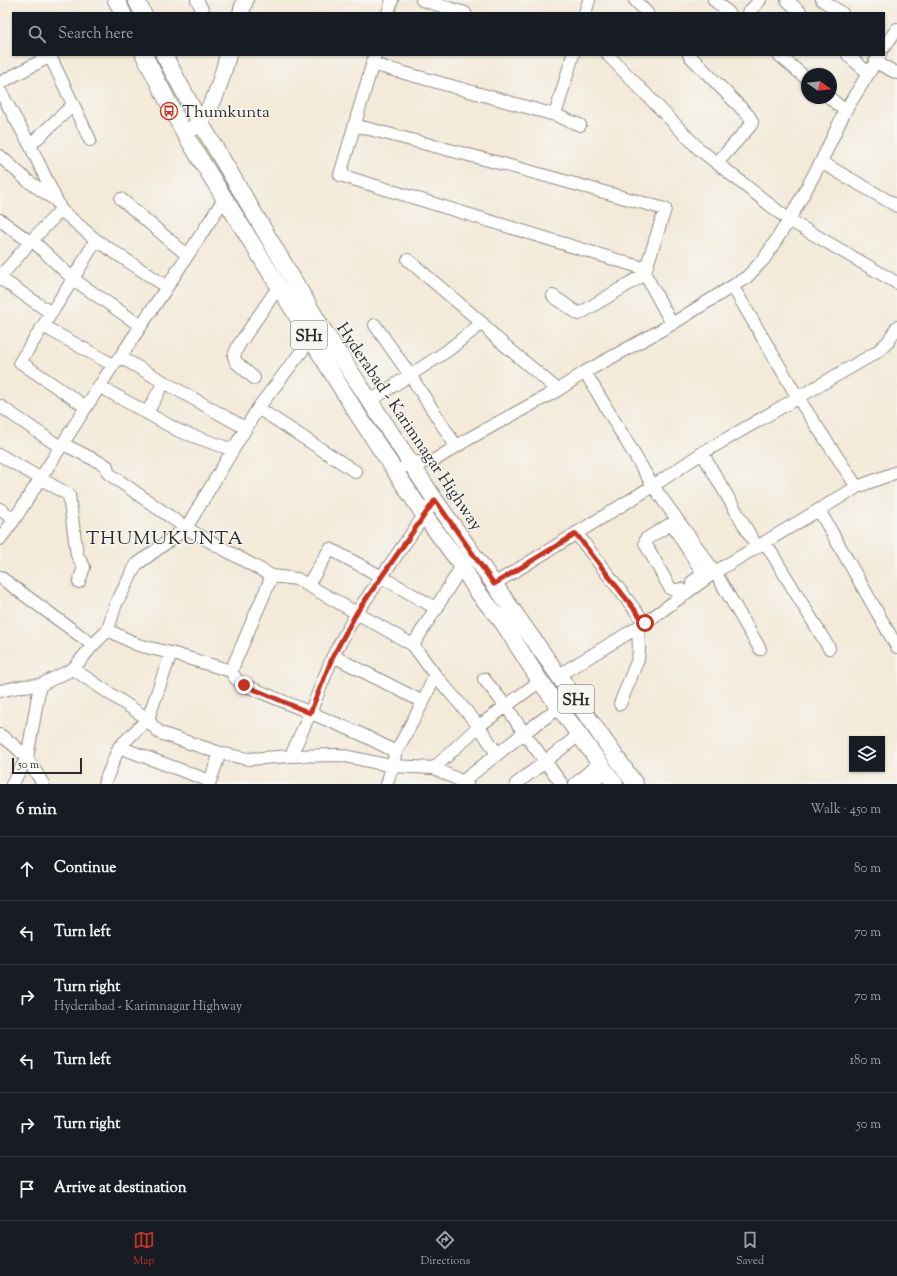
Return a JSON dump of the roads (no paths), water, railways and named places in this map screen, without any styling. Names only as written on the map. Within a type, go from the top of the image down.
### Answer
[{"type":"main road","points":[[116,0],[122,12]]},
{"type":"main road","points":[[136,0],[142,12]]},
{"type":"main road","points":[[241,12],[245,0]]},
{"type":"main road","name":"Hyderabad - Karimnagar Highway","points":[[145,56],[185,134],[356,412],[424,515],[462,566],[476,590],[502,624],[540,681],[614,784]]},
{"type":"main road","name":"Hyderabad - Karimnagar Highway","points":[[165,56],[200,122],[322,328],[421,480],[635,784]]},
{"type":"main road","points":[[185,134],[200,122],[208,111],[227,56]]},
{"type":"street","points":[[197,0],[203,12]]},
{"type":"street","points":[[388,12],[392,0]]},
{"type":"street","points":[[422,0],[461,12]]},
{"type":"street","points":[[585,12],[589,0]]},
{"type":"street","points":[[635,0],[646,12]]},
{"type":"street","points":[[714,0],[728,12]]},
{"type":"street","points":[[749,12],[760,0]]},
{"type":"street","points":[[787,0],[800,12]]},
{"type":"street","points":[[822,0],[840,12]]},
{"type":"street","points":[[885,43],[897,29]]},
{"type":"street","points":[[0,83],[49,56]]},
{"type":"street","points":[[51,56],[90,140]]},
{"type":"street","points":[[555,115],[573,56]]},
{"type":"street","points":[[609,56],[700,149],[789,220],[897,283]]},
{"type":"street","points":[[690,56],[749,116],[752,122],[717,163]]},
{"type":"street","points":[[780,56],[801,74]]},
{"type":"street","points":[[849,56],[868,74]]},
{"type":"street","points":[[580,125],[555,115],[374,59],[340,175],[646,272],[672,324]]},
{"type":"street","points":[[407,489],[421,480],[433,461],[456,446],[558,390],[585,372],[672,324],[747,277],[764,259],[789,220],[821,162],[845,111],[877,59],[897,73]]},
{"type":"street","points":[[0,91],[30,145],[59,205]]},
{"type":"street","points":[[837,104],[845,111]]},
{"type":"street","points":[[30,145],[73,105]]},
{"type":"street","points":[[354,125],[503,164],[665,209],[646,272],[579,314],[553,296]]},
{"type":"street","points":[[0,156],[28,181],[59,205],[96,240],[167,287]]},
{"type":"street","points":[[821,162],[897,206]]},
{"type":"street","points":[[121,199],[187,255]]},
{"type":"street","points":[[0,539],[14,520],[99,386],[141,326],[224,199]]},
{"type":"street","points":[[51,313],[0,277],[59,205]]},
{"type":"street","points":[[0,220],[31,241],[74,279],[141,326]]},
{"type":"street","points":[[86,408],[20,362],[74,279],[96,240]]},
{"type":"street","points":[[408,260],[558,390]]},
{"type":"street","points":[[254,378],[236,362],[234,356],[238,346],[279,286]]},
{"type":"street","points":[[732,287],[798,398],[857,487]]},
{"type":"street","points":[[370,401],[447,352],[482,323]]},
{"type":"street","points":[[375,325],[410,375],[456,446]]},
{"type":"street","points":[[44,326],[116,361],[164,382],[245,428]]},
{"type":"street","points":[[494,584],[653,486],[702,453],[877,352],[888,342],[897,327]]},
{"type":"street","points":[[0,690],[40,684],[73,669],[108,630],[115,606],[136,565],[186,528],[258,408],[311,338]]},
{"type":"street","points":[[585,372],[653,486],[715,572],[760,649]]},
{"type":"street","points":[[147,413],[164,382]]},
{"type":"street","points":[[99,386],[179,431],[233,450]]},
{"type":"street","points":[[0,406],[62,445],[107,466],[108,473],[186,528],[272,576],[297,578],[413,645],[435,675],[479,726],[497,754]]},
{"type":"street","points":[[258,408],[356,472]]},
{"type":"street","points":[[702,453],[829,648]]},
{"type":"street","points":[[0,456],[68,495],[77,555],[84,567],[79,582]]},
{"type":"street","points":[[396,472],[410,463],[433,461]]},
{"type":"street","points":[[559,675],[641,625],[715,572],[761,544],[857,487],[897,472]]},
{"type":"street","points":[[291,756],[333,656],[357,612],[435,500]]},
{"type":"street","points":[[0,509],[14,520]]},
{"type":"street","points":[[819,510],[897,647]]},
{"type":"street","points":[[685,594],[681,588],[675,591],[670,588],[645,543],[646,539],[669,525],[673,526],[702,572],[700,577],[692,582],[695,586]]},
{"type":"street","points":[[576,534],[641,625],[638,659],[620,704]]},
{"type":"street","points":[[308,585],[330,549],[382,577],[436,610]]},
{"type":"street","points":[[413,645],[462,566]]},
{"type":"street","points":[[231,671],[272,576]]},
{"type":"street","points":[[0,577],[93,645]]},
{"type":"street","points":[[108,630],[138,645],[231,671],[236,679],[244,685],[361,734],[396,752]]},
{"type":"street","points":[[104,784],[119,747],[148,719],[171,653]]},
{"type":"street","points":[[333,656],[423,702]]},
{"type":"street","points":[[73,669],[148,719],[160,733],[220,753],[248,759],[340,755],[392,766],[434,768],[464,783],[497,754],[560,707]]},
{"type":"street","points":[[387,784],[396,752],[423,702],[435,675]]},
{"type":"street","points":[[484,679],[506,706],[562,784]]},
{"type":"street","points":[[434,768],[479,726],[540,681]]},
{"type":"street","points":[[12,784],[27,758],[40,684]]},
{"type":"street","points":[[0,735],[11,742],[27,758],[43,784]]},
{"type":"street","points":[[516,784],[579,735]]},
{"type":"street","points":[[119,747],[210,783],[220,753]]},
{"type":"street","points":[[576,784],[601,766]]},
{"type":"street","points":[[592,784],[601,766]]},
{"type":"place","name":"Thumkunta","points":[[169,111]]},
{"type":"district","name":"THUMUKUNTA","points":[[165,537]]}]
